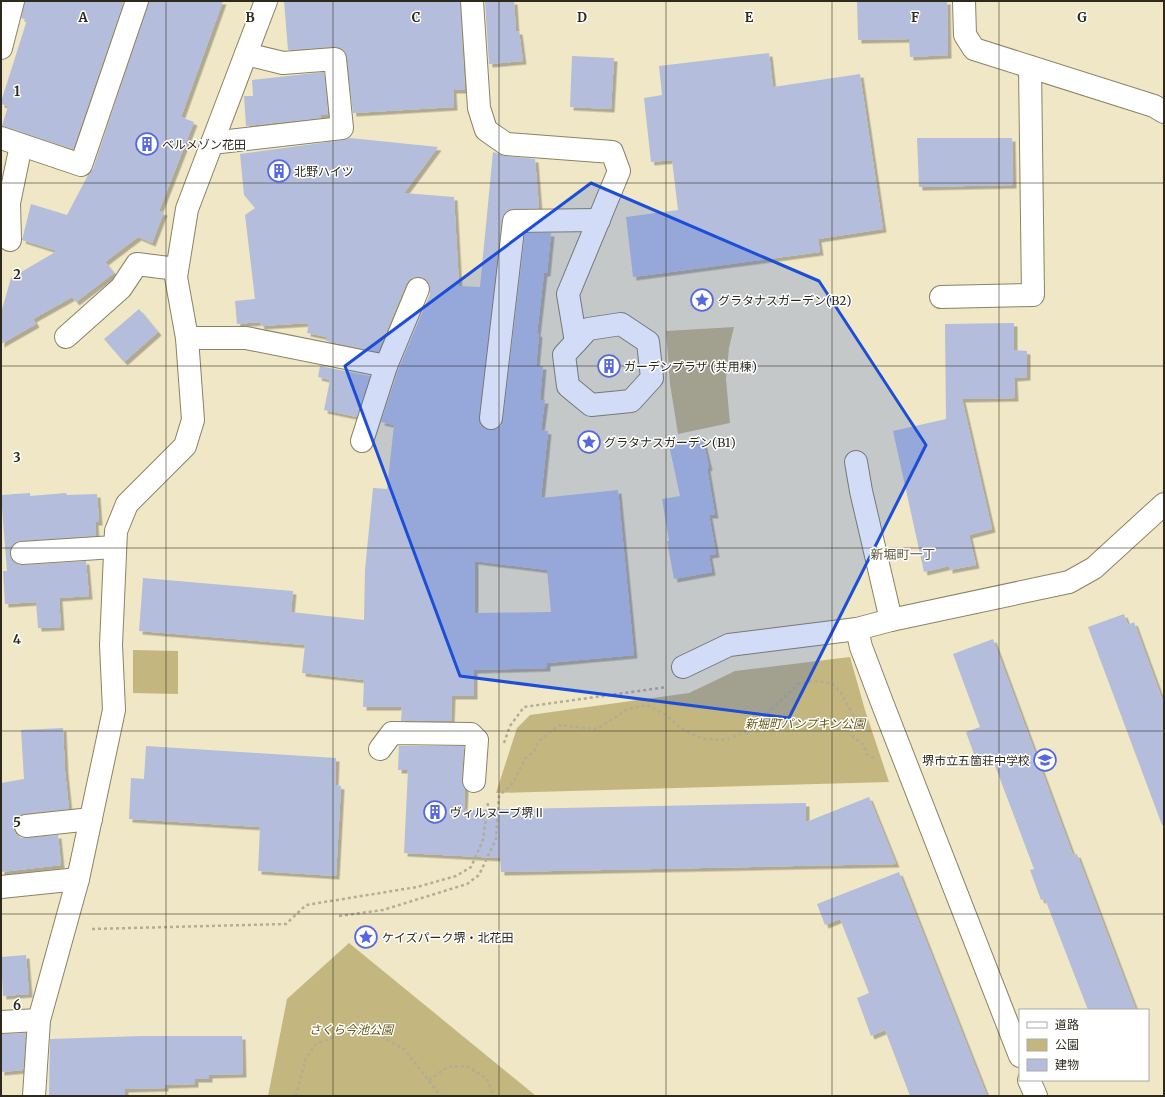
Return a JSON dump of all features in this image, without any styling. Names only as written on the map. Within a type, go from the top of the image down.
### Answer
[{"type":"street","points":[[1,48],[13,1]]},
{"type":"street","points":[[10,240],[9,203],[11,141],[81,165],[137,1]]},
{"type":"street","points":[[34,1096],[39,1020],[78,879],[114,710],[111,645],[114,548],[116,531],[128,504],[185,446],[193,420],[187,338],[176,277],[187,209],[266,1]]},
{"type":"street","points":[[472,1],[479,108],[486,130],[506,144],[612,152],[619,171],[568,294],[576,342]]},
{"type":"street","points":[[964,1],[965,35],[974,49],[1154,106],[1164,112]]},
{"type":"street","points":[[212,143],[342,128],[335,59],[283,63],[246,54]]},
{"type":"street","points":[[941,297],[1033,294],[1030,66]]},
{"type":"street","points":[[491,418],[514,221],[599,220]]},
{"type":"street","points":[[66,337],[121,288],[137,264],[177,269]]},
{"type":"street","points":[[362,441],[386,366],[418,289]]},
{"type":"street","points":[[187,338],[246,338],[386,366]]},
{"type":"street","points":[[856,462],[861,491],[892,620]]},
{"type":"street","points":[[683,667],[729,645],[857,629],[892,620],[1069,582],[1094,568],[1164,504]]},
{"type":"street","points":[[22,553],[114,548]]},
{"type":"street","points":[[857,629],[861,647],[877,690],[1019,1053]]},
{"type":"street","points":[[380,749],[392,734],[471,734],[476,740],[482,788]]},
{"type":"street","points":[[26,826],[91,819]]},
{"type":"street","points":[[1,887],[78,879]]},
{"type":"street","points":[[1,1022],[39,1020]]},
{"type":"street","points":[[1029,1081],[1036,1096]]},
{"type":"path","points":[[339,916],[383,910],[467,884],[479,875],[496,838],[499,796],[513,783],[525,759],[534,751],[539,741],[560,725],[597,729],[628,709],[647,705],[666,715],[682,729],[703,739],[725,740],[749,731],[798,684],[815,681],[832,683],[842,693],[856,720]]},
{"type":"path","points":[[503,747],[510,726],[524,707],[674,686]]},
{"type":"path","points":[[65,930],[286,924],[306,905],[417,887],[456,876],[472,866],[483,840],[482,788]]},
{"type":"path","points":[[296,1096],[306,1058],[316,1044],[348,1032],[372,1031],[404,1049],[442,1096]]},
{"type":"path","points":[[429,1080],[447,1067],[466,1066],[486,1078],[494,1096]]},
{"type":"highlighted area","points":[[591,183],[819,281],[926,445],[789,718],[460,676],[345,366]]},
{"type":"green space","points":[[734,327],[729,348],[726,379],[730,423],[678,434],[670,384],[666,331]]},
{"type":"green space","points":[[133,650],[178,651],[178,694],[133,693]]},
{"type":"green space","name":"新堀町パンプキン公園","points":[[850,657],[865,710],[889,782],[496,793],[517,728],[530,715],[689,693],[735,671]]},
{"type":"green space","name":"さくら今池公園","points":[[349,943],[536,1096],[268,1096],[287,999]]},
{"type":"building","points":[[25,1],[124,1],[73,149],[2,126],[8,106],[1,104],[1,102],[27,20],[21,18]]},
{"type":"building","points":[[149,1],[223,1],[181,117],[194,122],[159,211],[164,212],[152,243],[138,237],[105,262],[114,273],[76,302],[72,297],[33,319],[36,324],[1,344],[1,313],[11,278],[57,251],[22,240],[31,204],[67,215],[88,175],[93,169]]},
{"type":"building","points":[[284,1],[460,1],[465,90],[453,90],[454,107],[353,113],[345,52],[341,48],[334,47],[288,50]]},
{"type":"building","points":[[485,1],[514,1],[516,31],[519,31],[523,61],[489,64]]},
{"type":"building","points":[[857,1],[947,1],[948,55],[910,57],[909,39],[858,40]]},
{"type":"building","points":[[769,53],[773,87],[860,74],[883,229],[818,239],[820,252],[633,277],[626,217],[678,210],[672,160],[651,162],[644,98],[662,95],[659,66]]},
{"type":"building","points":[[572,56],[614,58],[611,109],[570,107]]},
{"type":"building","points":[[324,72],[328,114],[321,115],[321,118],[246,126],[244,96],[253,96],[252,80]]},
{"type":"building","points":[[350,138],[438,147],[404,193],[454,197],[459,286],[480,287],[493,152],[505,156],[535,159],[539,208],[508,210],[504,214],[502,220],[479,423],[484,428],[490,430],[496,429],[501,426],[503,419],[525,233],[551,233],[547,273],[544,273],[537,333],[539,334],[536,366],[543,366],[540,400],[545,400],[541,430],[548,431],[541,498],[618,490],[634,655],[547,663],[547,668],[474,670],[474,696],[452,696],[451,721],[401,721],[402,707],[363,707],[364,680],[302,673],[305,645],[139,631],[143,578],[293,591],[291,612],[364,620],[365,570],[373,488],[387,489],[394,425],[381,422],[398,370],[430,294],[428,281],[422,277],[416,277],[410,279],[406,284],[378,352],[326,341],[327,337],[307,333],[309,323],[261,326],[260,322],[237,324],[235,301],[255,299],[245,215],[255,208],[244,195],[240,154]],"holes":[[[475,561],[547,570],[551,612],[475,613]]]},
{"type":"building","points":[[917,138],[1012,138],[1013,185],[919,187]]},
{"type":"building","points":[[139,309],[158,332],[124,362],[104,339]]},
{"type":"building","points":[[1014,323],[1014,350],[1027,351],[1027,377],[1014,378],[1015,398],[962,399],[992,529],[969,535],[976,565],[949,570],[949,566],[924,572],[893,431],[946,419],[945,324]]},
{"type":"building","points":[[320,366],[370,376],[357,417],[324,410],[330,380],[318,377]]},
{"type":"building","points":[[702,437],[709,467],[707,468],[715,515],[709,515],[716,554],[709,555],[712,572],[674,579],[667,541],[669,541],[662,499],[680,496],[669,445]]},
{"type":"building","points":[[30,493],[30,496],[66,493],[67,495],[97,494],[99,522],[95,522],[96,536],[21,541],[15,543],[11,548],[10,554],[12,560],[17,564],[22,565],[86,561],[89,596],[59,598],[61,627],[38,628],[36,602],[5,604],[3,571],[7,571],[1,495]]},
{"type":"building","points":[[1124,614],[1128,625],[1134,622],[1164,704],[1164,824],[1162,825],[1088,627]]},
{"type":"building","points":[[993,639],[1073,855],[1077,854],[1136,1009],[1088,1009],[1045,899],[1041,900],[1030,870],[1034,869],[991,755],[976,760],[966,732],[980,727],[953,654]]},
{"type":"building","points":[[63,728],[69,809],[24,814],[18,816],[14,827],[16,834],[21,838],[58,835],[61,865],[1,872],[1,783],[24,779],[21,730]]},
{"type":"building","points":[[146,746],[336,758],[335,785],[341,786],[336,876],[258,871],[260,827],[129,819],[131,778],[144,779]]},
{"type":"building","points":[[399,746],[464,746],[462,780],[465,789],[464,810],[806,803],[806,822],[869,797],[896,864],[501,872],[500,858],[404,853],[408,770],[398,770]]},
{"type":"building","points":[[899,872],[987,1096],[910,1096],[885,1030],[871,1036],[857,998],[869,993],[840,919],[825,925],[817,904]]},
{"type":"building","points":[[26,955],[29,994],[3,996],[1,957]]},
{"type":"building","points":[[26,1033],[23,1070],[1,1072],[1,1034]]},
{"type":"building","points":[[142,1036],[242,1036],[243,1074],[209,1075],[209,1079],[195,1079],[195,1084],[165,1085],[165,1088],[125,1089],[125,1096],[49,1096],[50,1039]]},
{"type":"place","name":"ベルメゾン花田","points":[[147,144]]},
{"type":"place","name":"北野ハイツ","points":[[279,171]]},
{"type":"place","name":"グラタナスガーデン(B2)","points":[[702,300]]},
{"type":"place","name":"ガーデンプラザ (共用棟)","points":[[609,366]]},
{"type":"place","name":"グラタナスガーデン(B1)","points":[[589,442]]},
{"type":"place","name":"堺市立五箇荘中学校","points":[[1045,760]]},
{"type":"place","name":"ヴィルヌーブ堺Ⅱ","points":[[435,812]]},
{"type":"place","name":"ケイズパーク堺・北花田","points":[[366,937]]},
{"type":"district","name":"新堀町一丁","points":[[903,554]]}]
